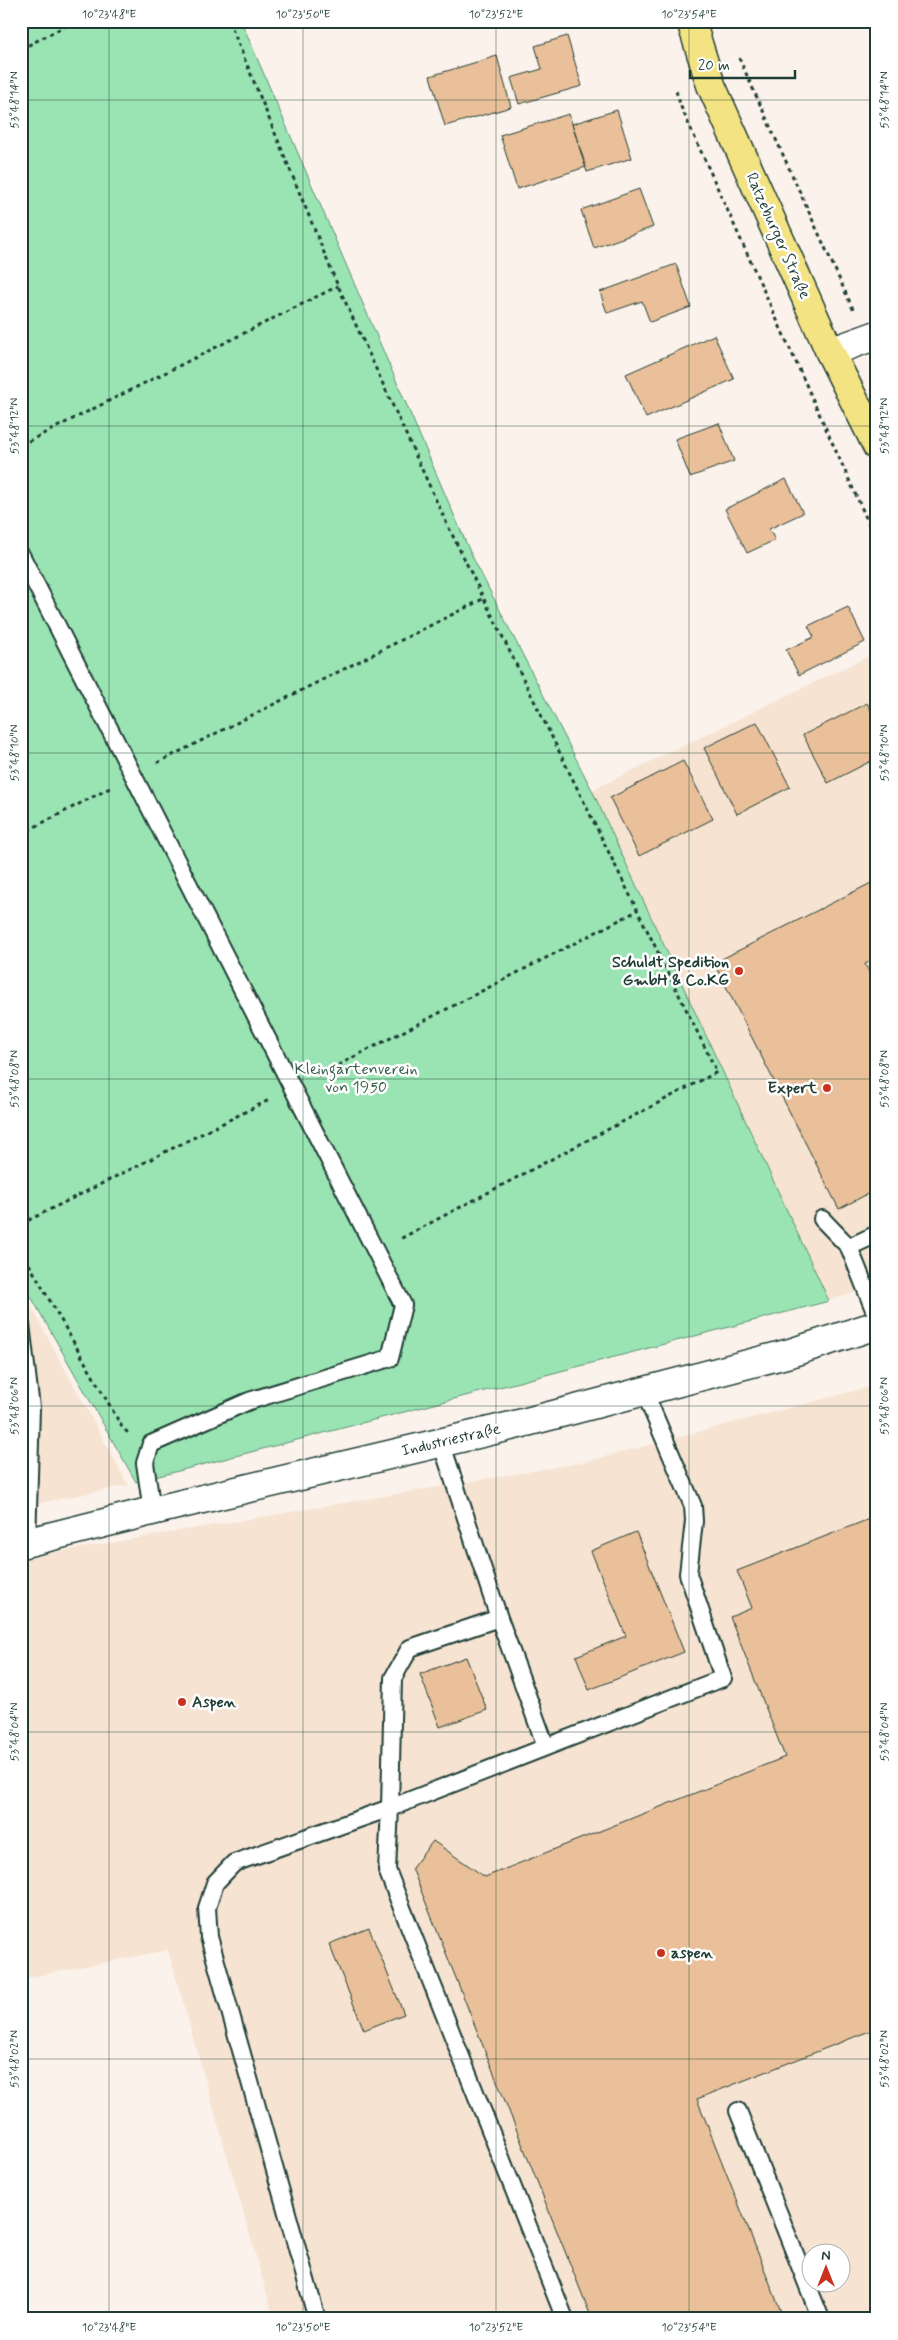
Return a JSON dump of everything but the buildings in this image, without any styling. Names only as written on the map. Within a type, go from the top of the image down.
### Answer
[{"type":"main road","name":"Ratzeburger Straße","points":[[691,21],[711,85],[830,352],[877,446]]},
{"type":"main road","points":[[830,352],[871,337]]},
{"type":"main road","name":"Industriestraße","points":[[24,1543],[644,1391],[790,1352],[877,1325]]},
{"type":"lane","points":[[21,555],[403,1305],[390,1358],[249,1401],[151,1444],[145,1463],[152,1511]]},
{"type":"lane","points":[[822,1219],[849,1247],[877,1317]]},
{"type":"lane","points":[[849,1247],[877,1234]]},
{"type":"lane","points":[[21,1324],[31,1408],[24,1543]]},
{"type":"lane","points":[[317,2319],[209,1937],[206,1908],[214,1883],[234,1863],[390,1808],[724,1678],[688,1574],[694,1521],[693,1506],[644,1391]]},
{"type":"lane","points":[[441,1442],[499,1618],[546,1747]]},
{"type":"lane","points":[[499,1618],[410,1648],[393,1678],[387,1870],[565,2319]]},
{"type":"lane","points":[[738,2111],[822,2319]]},
{"type":"path","points":[[21,49],[75,21]]},
{"type":"path","points":[[228,21],[338,286],[446,522],[716,1072],[376,1252]]},
{"type":"path","points":[[739,58],[871,337]]},
{"type":"path","points":[[676,88],[689,126],[877,542]]},
{"type":"path","points":[[21,445],[338,286]]},
{"type":"path","points":[[21,834],[483,599]]},
{"type":"path","points":[[21,1224],[292,1089],[637,911]]},
{"type":"path","points":[[21,1250],[122,1427],[148,1452]]},
{"type":"shaded area","points":[[877,652],[877,1285],[829,1301],[592,790]]},
{"type":"shaded area","points":[[21,1289],[33,1310],[128,1485],[21,1507]]},
{"type":"shaded area","points":[[877,1385],[877,2319],[274,2319],[168,1950],[21,1979],[21,1558],[585,1462]]},
{"type":"green space","name":"Kleingartenverein von 1950","points":[[21,21],[241,21],[470,552],[592,790],[829,1301],[136,1482],[21,1279]]},
{"type":"place","name":"Schuldt Spedition GmbH & Co.KG","points":[[739,971]]},
{"type":"place","name":"Expert","points":[[827,1088]]},
{"type":"place","name":"Aspen","points":[[182,1702]]},
{"type":"place","name":"aspen","points":[[661,1953]]}]
